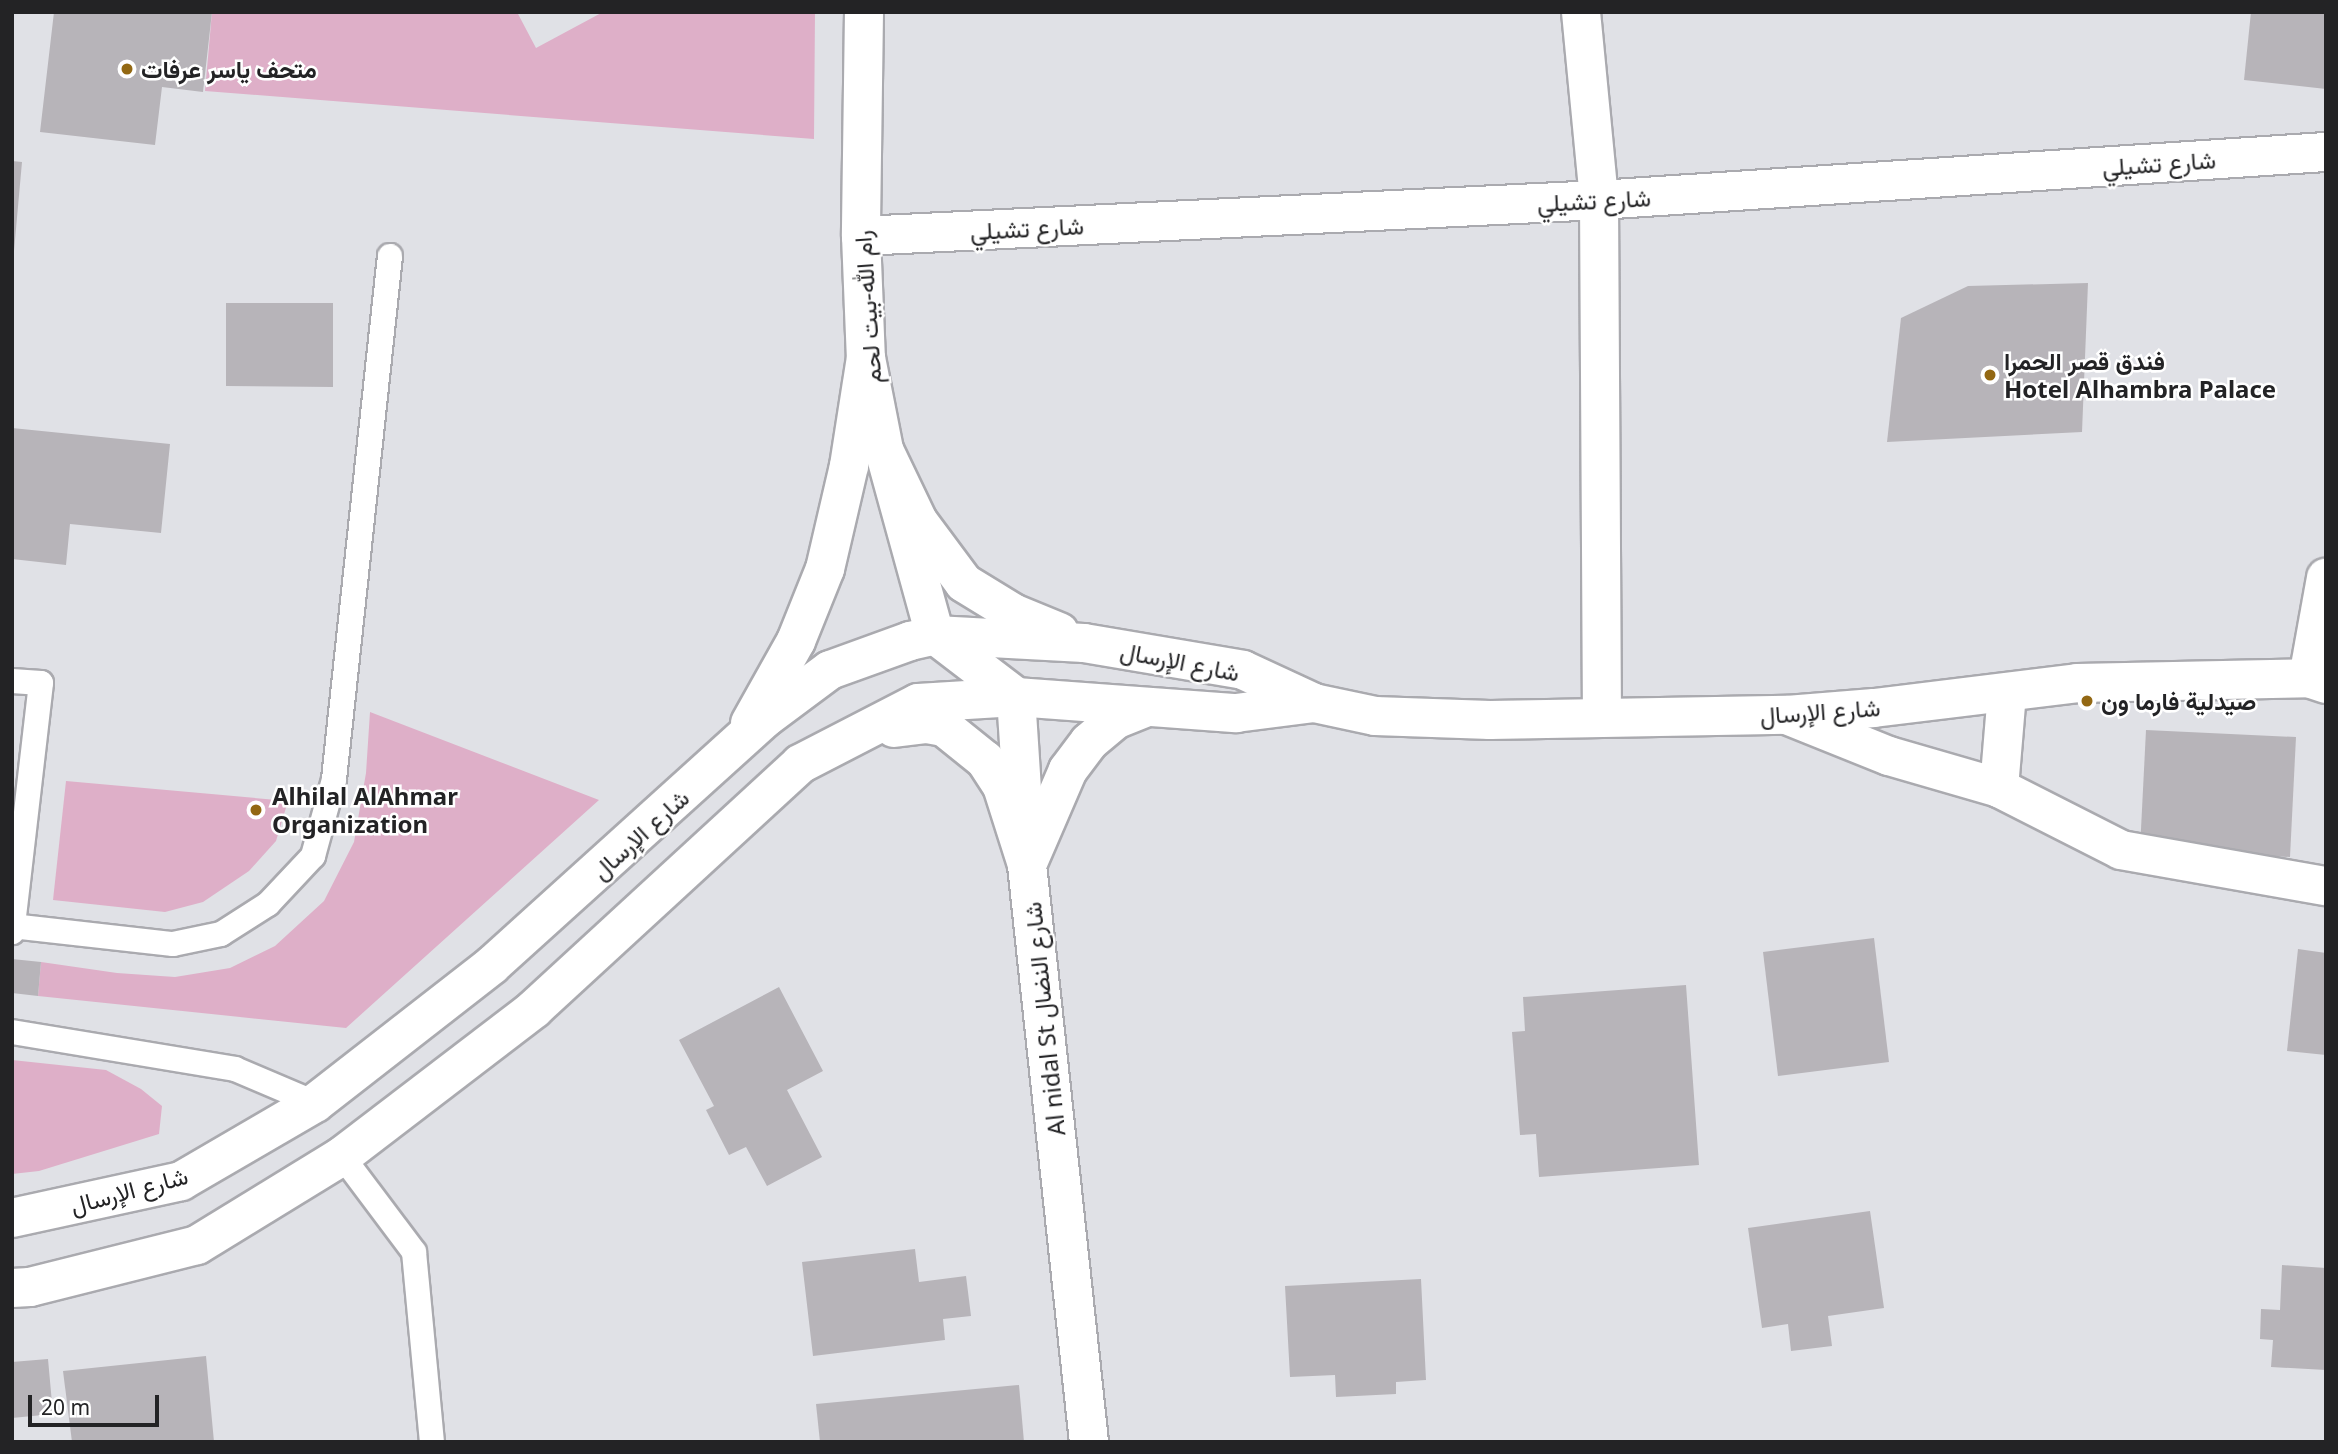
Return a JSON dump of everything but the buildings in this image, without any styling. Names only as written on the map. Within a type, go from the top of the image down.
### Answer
[{"type":"main road","name":"رام الله-بيت لحم","points":[[864,12],[861,236],[866,358],[884,450],[935,635]]},
{"type":"main road","points":[[1581,12],[1599,200],[1602,718]]},
{"type":"main road","name":"شارع تشيلي","points":[[861,236],[1599,200],[2326,152]]},
{"type":"main road","points":[[739,743],[796,641],[825,569],[849,466],[866,358]]},
{"type":"main road","points":[[884,450],[918,521],[964,583],[1013,612],[1084,643]]},
{"type":"main road","points":[[2317,681],[2326,578]]},
{"type":"main road","points":[[935,635],[1016,697]]},
{"type":"main road","name":"شارع الإرسال","points":[[12,1218],[181,1181],[315,1103],[492,965],[764,719],[830,670],[910,641],[935,635],[1084,643],[1243,670],[1314,703],[1375,716],[1490,720],[1787,715],[2077,683],[2317,681]]},
{"type":"main road","points":[[1999,788],[2007,692]]},
{"type":"main road","name":"شارع الإرسال","points":[[18,1291],[197,1245],[342,1156],[534,1009],[800,764],[857,732],[918,703],[1016,697],[1236,713],[1314,703]]},
{"type":"main road","name":"Al nidal St شارع النضال","points":[[1016,697],[1027,865],[1089,1442]]},
{"type":"main road","points":[[1027,865],[1068,770],[1089,742],[1115,720],[1152,706]]},
{"type":"main road","points":[[1787,715],[1889,756],[1999,788],[2121,850],[2326,886]]},
{"type":"main road","points":[[857,732],[927,724],[944,727],[970,746],[999,779],[1027,865]]},
{"type":"lane","points":[[13,926],[173,944],[221,934],[268,904],[313,856],[334,779],[390,256]]},
{"type":"lane","points":[[12,681],[41,683],[12,932]]},
{"type":"lane","points":[[12,1032],[235,1069],[315,1103]]},
{"type":"lane","points":[[342,1156],[414,1252],[432,1442]]},
{"type":"shaded area","points":[[212,12],[517,12],[536,48],[603,12],[815,12],[814,139],[205,91]]},
{"type":"shaded area","points":[[370,712],[599,800],[346,1028],[38,996],[41,962],[117,973],[175,977],[230,968],[275,946],[324,901],[354,842],[366,773]]},
{"type":"shaded area","points":[[66,781],[288,801],[276,841],[249,871],[203,902],[165,912],[53,900]]},
{"type":"shaded area","points":[[12,1060],[106,1070],[141,1089],[162,1106],[159,1134],[39,1171],[12,1174]]},
{"type":"place","name":"متحف ياسر عرفات","points":[[127,69]]},
{"type":"place","name":"فندق قصر الحمرا Hotel Alhambra Palace","points":[[1990,375]]},
{"type":"place","name":"صيدلية فارما ون","points":[[2087,701]]},
{"type":"place","name":"Alhilal AlAhmar Organization","points":[[256,810]]}]
